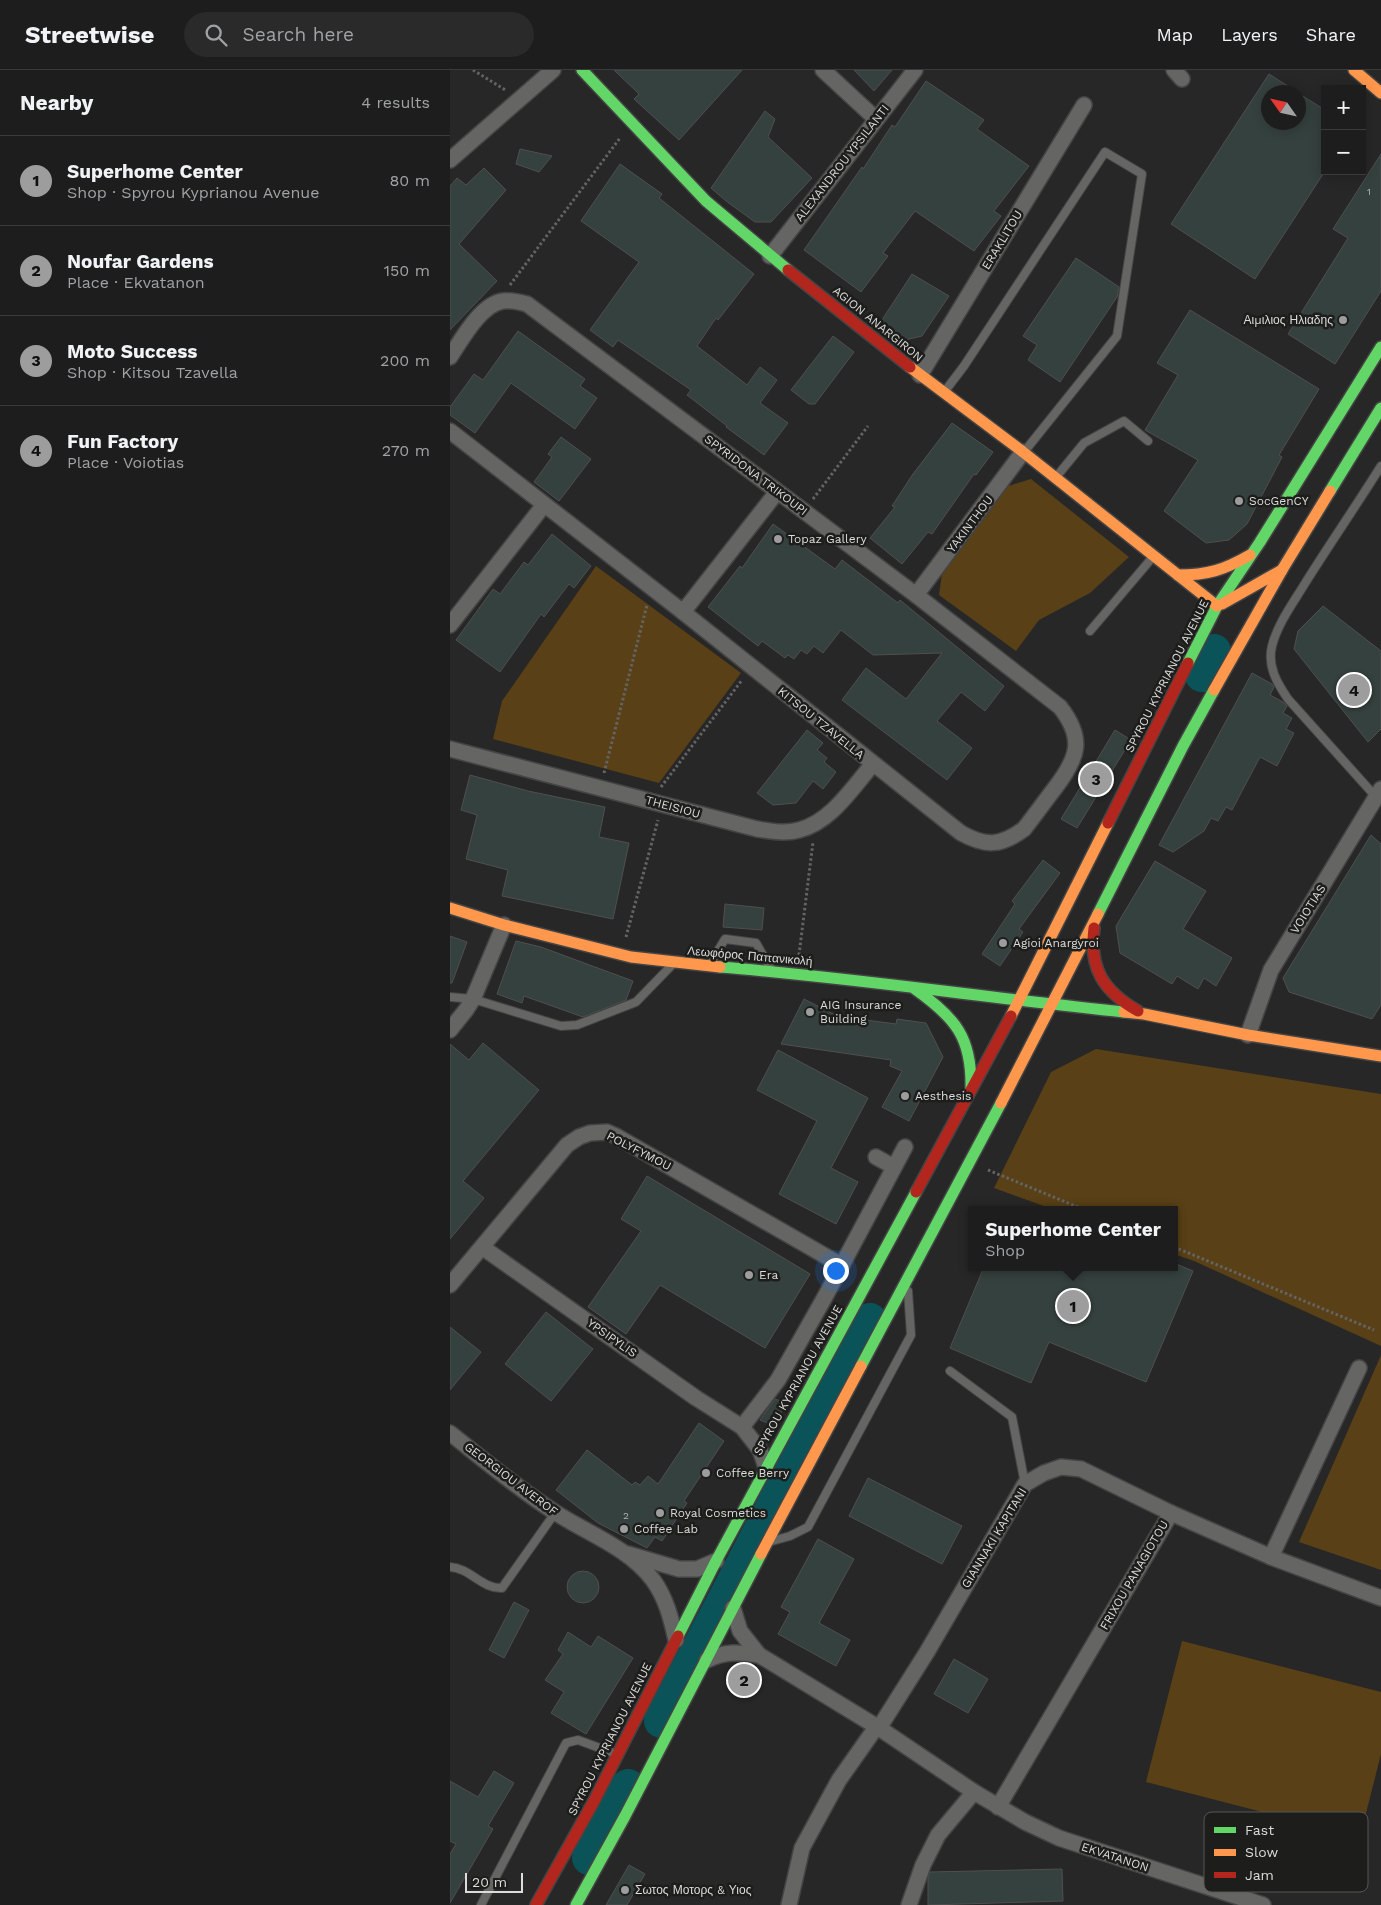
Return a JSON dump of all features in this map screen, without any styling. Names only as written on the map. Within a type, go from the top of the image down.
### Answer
[{"type":"main road","name":"AGION ANARGIRON","points":[[582,70],[706,202],[770,256],[920,375],[1023,452],[1217,606]]},
{"type":"main road","points":[[1354,70],[1381,93]]},
{"type":"main road","name":"SPYROU KYPRIANOU AVENUE","points":[[536,1905],[565,1856],[766,1467],[1019,1001],[1217,606],[1255,552],[1351,393],[1381,348]]},
{"type":"main road","points":[[576,1905],[626,1816],[767,1542],[1096,921],[1182,746],[1282,570],[1381,408]]},
{"type":"main road","points":[[1178,575],[1202,576],[1216,573],[1255,552]]},
{"type":"main road","points":[[1217,606],[1282,570]]},
{"type":"main road","name":"Λεωφόρος Παπανικολή","points":[[450,908],[504,925],[621,954],[674,963],[797,973],[1052,1005],[1144,1014]]},
{"type":"main road","points":[[1096,921],[1092,936],[1093,954],[1101,979],[1118,999],[1144,1014],[1248,1036],[1381,1056]]},
{"type":"main road","points":[[913,987],[940,1008],[962,1037],[970,1057],[971,1089]]},
{"type":"street","points":[[450,160],[553,70]]},
{"type":"street","points":[[823,70],[876,119]]},
{"type":"street","name":"ALEXANDROU YPSILANTI","points":[[770,256],[915,70]]},
{"type":"street","name":"ERAKLITOU","points":[[920,375],[1084,105]]},
{"type":"street","name":"SPYRIDONA TRIKOUPI","points":[[501,301],[514,300],[527,304],[916,596],[1060,707],[1068,718],[1076,739]]},
{"type":"street","points":[[450,357],[479,314],[501,301]]},
{"type":"street","name":"KITSOU TZAVELLA","points":[[450,431],[683,612],[961,833],[981,843],[994,844],[1015,836],[1024,829],[1068,771],[1076,752],[1076,739]]},
{"type":"street","name":"YAKINTHOU","points":[[916,596],[1023,452]]},
{"type":"street","points":[[683,612],[777,492]]},
{"type":"street","points":[[450,625],[544,505]]},
{"type":"street","name":"THEISIOU","points":[[450,749],[770,831],[799,830],[815,824],[836,808],[873,764]]},
{"type":"street","name":"VOIOTIAS","points":[[1248,1036],[1270,970],[1379,793]]},
{"type":"street","points":[[450,1030],[473,998],[504,925]]},
{"type":"street","name":"POLYFYMOU","points":[[450,1284],[557,1156],[579,1137],[599,1131],[616,1136],[841,1264]]},
{"type":"street","points":[[742,1427],[778,1380],[905,1147]]},
{"type":"street","points":[[876,1157],[894,1167]]},
{"type":"street","name":"YPSIPYLIS","points":[[482,1247],[696,1398],[742,1427],[760,1450],[766,1467]]},
{"type":"street","points":[[1271,1557],[1359,1368]]},
{"type":"street","name":"GEORGIOU AVEROF","points":[[450,1433],[520,1489],[555,1513],[624,1553],[652,1578],[663,1595],[669,1610],[676,1640]]},
{"type":"street","name":"GIANNAKI KAPITANI","points":[[789,1905],[802,1848],[839,1780],[878,1727],[926,1652],[1025,1484],[1044,1473],[1061,1467],[1081,1469],[1171,1513]]},
{"type":"street","name":"FRIXOU PANAGIOTOU","points":[[998,1807],[1171,1513],[1271,1557],[1381,1598]]},
{"type":"street","name":"GEORGIOU AVEROF","points":[[624,1553],[678,1568],[697,1569],[716,1561]]},
{"type":"street","name":"EKVATANON","points":[[733,1608],[740,1631],[759,1655],[878,1727],[998,1807],[1059,1838],[1204,1886]]},
{"type":"street","name":"EKVATANON","points":[[707,1660],[729,1652],[759,1655]]},
{"type":"street","points":[[909,1905],[923,1864],[938,1835],[974,1792]]},
{"type":"street","name":"EKVATANON","points":[[1223,1892],[1263,1905]]},
{"type":"lane","points":[[944,393],[964,366],[1105,152],[1142,174],[1117,336],[1023,452]]},
{"type":"lane","points":[[1056,478],[1084,443],[1124,421],[1148,441]]},
{"type":"lane","points":[[1379,793],[1288,699],[1277,682],[1271,664],[1271,656],[1274,639],[1297,596],[1381,466]]},
{"type":"lane","points":[[1090,631],[1154,556]]},
{"type":"lane","points":[[709,966],[725,939],[756,943],[772,971]]},
{"type":"lane","points":[[450,997],[473,998],[561,1026],[577,1025],[636,1002],[674,963]]},
{"type":"lane","points":[[767,1542],[790,1536],[808,1528],[907,1344],[911,1335],[907,1279]]},
{"type":"lane","points":[[950,1371],[1012,1417],[1025,1484]]},
{"type":"lane","points":[[450,1567],[466,1572],[494,1588],[502,1588],[555,1513]]},
{"type":"lane","points":[[481,1905],[566,1743],[578,1740],[617,1754]]},
{"type":"path","points":[[473,70],[520,99]]},
{"type":"path","points":[[501,301],[510,284],[632,123]]},
{"type":"path","points":[[803,511],[868,426]]},
{"type":"path","points":[[600,788],[652,588]]},
{"type":"path","points":[[621,954],[656,803],[752,667]]},
{"type":"path","points":[[797,973],[815,824]]},
{"type":"path","points":[[969,1162],[1075,1206]]},
{"type":"path","points":[[1178,1249],[1374,1330]]},
{"type":"shaded area","points":[[1031,479],[1129,557],[1090,593],[1039,620],[1016,651],[939,595],[942,573],[1008,486]]},
{"type":"shaded area","points":[[596,566],[741,673],[659,783],[493,739],[502,701]]},
{"type":"shaded area","points":[[1096,1049],[1381,1094],[1381,1346],[1178,1255],[1178,1206],[1044,1206],[994,1188],[1051,1072]]},
{"type":"shaded area","points":[[1381,1355],[1381,1570],[1299,1542]]},
{"type":"shaded area","points":[[1182,1641],[1381,1692],[1381,1754],[1366,1812],[1263,1812],[1146,1782]]},
{"type":"building","points":[[614,70],[742,70],[679,140],[634,99],[639,94]]},
{"type":"building","points":[[854,70],[892,70],[874,91]]},
{"type":"building","points":[[1269,74],[1286,85],[1262,85]]},
{"type":"building","points":[[926,81],[984,120],[977,129],[1029,166],[994,211],[1001,216],[974,251],[915,211],[883,253],[888,256],[861,292],[804,250],[862,167],[863,169],[892,125],[895,127]]},
{"type":"building","points":[[1261,86],[1261,130],[1306,130],[1306,98],[1321,107],[1322,175],[1255,279],[1171,224]]},
{"type":"building","points":[[765,111],[775,119],[768,137],[812,178],[771,222],[755,222],[711,188]]},
{"type":"building","points":[[520,149],[552,156],[539,172],[516,164]]},
{"type":"building","points":[[1381,154],[1381,291],[1335,364],[1288,334],[1348,238],[1333,229]]},
{"type":"building","points":[[620,164],[662,194],[659,198],[754,274],[718,320],[716,318],[697,346],[747,385],[760,367],[777,380],[760,403],[788,423],[764,455],[687,395],[691,390],[618,340],[613,347],[590,330],[639,262],[581,221]]},
{"type":"building","points":[[484,168],[506,190],[459,244],[497,281],[450,330],[450,186],[457,178],[466,185]]},
{"type":"building","points":[[1076,258],[1119,287],[1117,297],[1060,382],[1028,360],[1037,345],[1023,336]]},
{"type":"building","points":[[912,274],[949,296],[922,336],[905,340],[880,323]]},
{"type":"building","points":[[1190,310],[1319,389],[1279,455],[1282,457],[1247,524],[1229,540],[1206,543],[1164,511],[1198,460],[1145,430],[1178,375],[1157,363]]},
{"type":"building","points":[[518,331],[585,379],[580,386],[597,398],[575,429],[511,383],[475,433],[450,415],[450,407],[474,374],[483,380]]},
{"type":"building","points":[[833,336],[854,352],[815,404],[809,404],[791,390]]},
{"type":"building","points":[[952,423],[993,452],[976,475],[974,474],[932,534],[928,532],[902,564],[870,538],[895,507],[892,506],[913,474]]},
{"type":"building","points":[[561,437],[591,459],[559,501],[534,482],[552,457],[548,454]]},
{"type":"building","points":[[773,524],[835,569],[842,560],[898,603],[900,600],[1004,686],[985,711],[961,692],[937,721],[972,748],[947,780],[842,700],[866,668],[906,699],[942,653],[873,655],[841,630],[823,653],[814,646],[807,654],[801,650],[794,659],[788,655],[785,658],[762,641],[758,646],[708,607],[740,566],[742,568]]},
{"type":"building","points":[[552,534],[591,566],[574,588],[569,584],[544,617],[541,614],[500,672],[456,640],[493,589],[500,594],[524,562],[528,565]]},
{"type":"building","points":[[1323,606],[1381,651],[1381,729],[1368,742],[1294,649],[1298,631]]},
{"type":"building","points":[[1252,673],[1272,684],[1274,687],[1270,695],[1287,706],[1283,713],[1292,718],[1286,729],[1294,733],[1277,766],[1260,757],[1232,810],[1226,807],[1218,821],[1211,818],[1204,831],[1173,852],[1159,845]]},
{"type":"building","points":[[807,730],[823,743],[817,750],[827,758],[824,762],[836,772],[823,789],[813,781],[796,803],[773,805],[757,793]]},
{"type":"building","points":[[1115,730],[1131,740],[1077,828],[1061,819]]},
{"type":"building","points":[[470,775],[528,791],[605,807],[599,837],[629,843],[613,919],[502,896],[508,870],[466,859],[477,815],[461,810]]},
{"type":"building","points":[[1371,835],[1381,844],[1381,1005],[1372,1019],[1289,992],[1283,978]]},
{"type":"building","points":[[1043,860],[1060,873],[1019,929],[1023,932],[1000,966],[982,954],[1015,904],[1012,901]]},
{"type":"building","points":[[1155,861],[1206,891],[1183,929],[1232,958],[1216,986],[1204,978],[1198,989],[1177,976],[1172,984],[1120,953],[1116,926]]},
{"type":"building","points":[[725,904],[764,908],[762,930],[723,927]]},
{"type":"building","points":[[450,936],[467,942],[452,983],[450,983]]},
{"type":"building","points":[[516,941],[541,947],[633,981],[626,1000],[583,1017],[524,996],[522,1003],[497,994]]},
{"type":"building","points":[[804,999],[857,1026],[858,1019],[896,1024],[897,1019],[926,1023],[943,1057],[909,1121],[882,1107],[902,1071],[890,1066],[891,1060],[781,1044]]},
{"type":"building","points":[[483,1043],[539,1090],[463,1181],[484,1198],[450,1239],[450,1044],[469,1060]]},
{"type":"building","points":[[778,1050],[868,1098],[831,1168],[858,1182],[836,1224],[779,1194],[817,1121],[757,1090]]},
{"type":"building","points":[[647,1176],[810,1274],[765,1348],[660,1285],[626,1334],[588,1307],[641,1231],[621,1219]]},
{"type":"building","points":[[1178,1265],[1193,1271],[1146,1382],[1049,1342],[1031,1383],[950,1348],[982,1271],[1178,1271]]},
{"type":"building","points":[[546,1312],[593,1349],[551,1401],[505,1364]]},
{"type":"building","points":[[450,1327],[481,1352],[450,1390]]},
{"type":"building","points":[[775,1399],[786,1403],[775,1426],[760,1420]]},
{"type":"building","points":[[699,1423],[724,1441],[684,1501],[687,1503],[662,1541],[655,1537],[647,1548],[598,1523],[556,1490],[587,1450],[632,1485],[635,1482],[640,1485],[648,1476],[658,1484]]},
{"type":"building","points":[[868,1478],[962,1526],[942,1564],[849,1516]]},
{"type":"building","points":[[818,1539],[854,1559],[819,1623],[850,1640],[836,1666],[778,1634],[790,1612],[781,1607]]},
{"type":"building","points":[[583,1571],[589,1572],[594,1576],[598,1581],[598,1593],[594,1598],[589,1602],[583,1603],[577,1602],[572,1598],[568,1593],[567,1587],[568,1581],[572,1576],[577,1572]]},
{"type":"building","points":[[514,1602],[529,1610],[504,1658],[489,1650]]},
{"type":"building","points":[[568,1632],[591,1647],[598,1636],[633,1658],[586,1734],[551,1713],[564,1692],[545,1680],[563,1654],[558,1650]]},
{"type":"building","points":[[954,1659],[988,1679],[968,1713],[934,1694]]},
{"type":"building","points":[[742,1662],[762,1677],[745,1698],[726,1684]]},
{"type":"building","points":[[494,1771],[514,1783],[488,1826],[493,1829],[450,1903],[450,1854],[456,1844],[450,1841],[450,1781],[478,1797]]},
{"type":"building","name":"Σωτος Μοτορς & Υιος","points":[[629,1865],[645,1874],[627,1905],[606,1905]]},
{"type":"building","points":[[1062,1869],[1063,1901],[928,1905],[928,1879],[930,1872]]},
{"type":"waterway","points":[[1202,675],[1214,651]]},
{"type":"waterway","points":[[661,1721],[870,1320]]},
{"type":"waterway","points":[[589,1858],[628,1786]]},
{"type":"traffic: fast","points":[[582,70],[706,201],[788,270]]},
{"type":"traffic: fast","points":[[1188,663],[1217,606],[1260,542],[1381,347]]},
{"type":"traffic: fast","points":[[1330,491],[1381,408]]},
{"type":"traffic: fast","points":[[1098,914],[1183,746],[1214,690]]},
{"type":"traffic: fast","points":[[720,967],[1124,1012]]},
{"type":"traffic: fast","points":[[915,989],[941,1010],[959,1031],[965,1043],[968,1056],[971,1071],[971,1089]]},
{"type":"traffic: fast","points":[[861,1366],[1001,1103]]},
{"type":"traffic: fast","points":[[678,1636],[716,1561],[916,1192]]},
{"type":"traffic: fast","points":[[576,1905],[625,1816],[761,1554]]},
{"type":"traffic: slow","points":[[1354,70],[1381,93]]},
{"type":"traffic: slow","points":[[910,367],[1023,452],[1217,606]]},
{"type":"traffic: slow","points":[[1214,690],[1282,570],[1330,491]]},
{"type":"traffic: slow","points":[[1178,575],[1216,571],[1250,555]]},
{"type":"traffic: slow","points":[[1222,604],[1282,570]]},
{"type":"traffic: slow","points":[[1011,1016],[1108,823]]},
{"type":"traffic: slow","points":[[450,908],[504,925],[631,957],[720,967]]},
{"type":"traffic: slow","points":[[1001,1103],[1098,914]]},
{"type":"traffic: slow","points":[[1124,1012],[1144,1014],[1248,1035],[1381,1056]]},
{"type":"traffic: slow","points":[[761,1554],[861,1366]]},
{"type":"traffic: jam","points":[[788,270],[910,367]]},
{"type":"traffic: jam","points":[[1108,823],[1188,663]]},
{"type":"traffic: jam","points":[[1094,928],[1094,955],[1096,967],[1101,977],[1116,995],[1138,1011]]},
{"type":"traffic: jam","points":[[916,1192],[1011,1016]]},
{"type":"traffic: jam","points":[[536,1905],[594,1801],[678,1636]]},
{"type":"place","name":"Αιμιλιος Ηλιαδης","points":[[1343,320]]},
{"type":"place","name":"SocGenCY","points":[[1239,501]]},
{"type":"place","name":"Topaz Gallery","points":[[778,539]]},
{"type":"place","name":"Fun Factory","points":[[1354,690]]},
{"type":"place","name":"Moto Success","points":[[1096,779]]},
{"type":"place","name":"Agioi Anargyroi","points":[[1003,943]]},
{"type":"place","name":"AIG Insurance Building","points":[[810,1012]]},
{"type":"place","name":"Aesthesis","points":[[905,1096]]},
{"type":"place","name":"Era","points":[[749,1275]]},
{"type":"place","name":"Superhome Center","points":[[1073,1306]]},
{"type":"place","name":"Coffee Berry","points":[[706,1473]]},
{"type":"place","name":"Royal Cosmetics","points":[[660,1513]]},
{"type":"place","name":"Coffee Lab","points":[[624,1529]]},
{"type":"place","name":"Noufar Gardens","points":[[744,1680]]},
{"type":"place","name":"Σωτος Μοτορς & Υιος","points":[[625,1890]]}]
